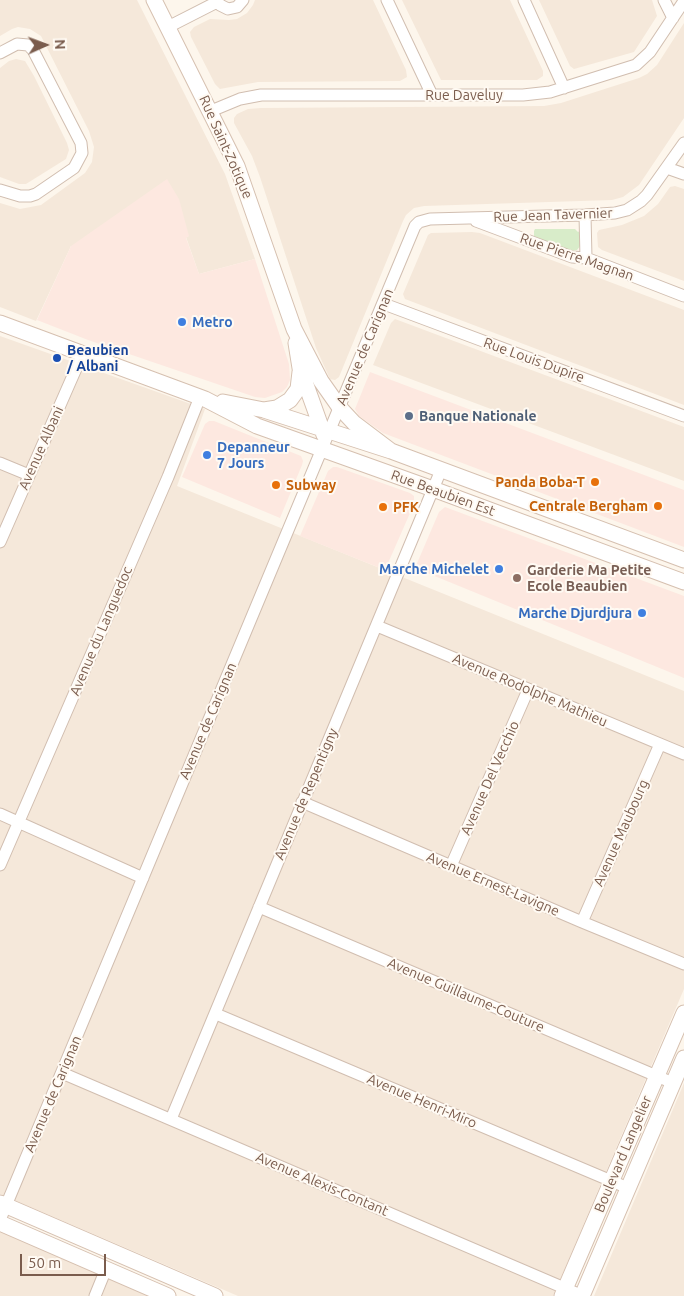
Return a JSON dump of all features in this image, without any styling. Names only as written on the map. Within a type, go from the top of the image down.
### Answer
[{"type":"street","name":"Rue Saint-Zotique","points":[[154,0],[211,111],[244,183],[294,329],[320,381],[340,408]]},
{"type":"street","points":[[168,27],[217,1],[224,8],[233,9],[243,0]]},
{"type":"street","points":[[387,0],[432,95]]},
{"type":"street","points":[[524,0],[564,88]]},
{"type":"street","points":[[664,0],[673,18]]},
{"type":"street","name":"Rue Daveluy","points":[[211,111],[240,99],[261,95],[523,95],[550,92],[636,65],[650,52],[684,1]]},
{"type":"street","points":[[0,53],[17,44],[28,46],[33,50],[81,143],[82,153],[74,168],[36,194],[20,196],[0,190]]},
{"type":"street","name":"Rue Jean Tavernier","points":[[419,222],[430,219],[615,213],[634,206],[647,195],[684,143]]},
{"type":"street","points":[[667,168],[684,174]]},
{"type":"street","points":[[585,215],[586,258]]},
{"type":"street","name":"Rue Pierre Magnan","points":[[470,218],[572,258],[586,258],[684,296]]},
{"type":"street","name":"Avenue de Carignan","points":[[0,1221],[3,1204],[62,1073],[384,304],[412,232],[419,222]]},
{"type":"street","name":"Rue Louis Dupire","points":[[384,304],[684,416]]},
{"type":"street","name":"Rue Beaubien Est","points":[[0,323],[82,355],[203,398],[257,426],[391,451],[684,560]]},
{"type":"street","name":"Rue Saint-Zotique","points":[[294,329],[300,368],[326,440]]},
{"type":"street","name":"Avenue Albani","points":[[0,542],[82,355]]},
{"type":"street","points":[[264,410],[277,408],[290,400],[298,389],[300,368]]},
{"type":"street","name":"Rue Beaubien Est","points":[[203,398],[264,410],[433,489],[684,582]]},
{"type":"street","name":"Avenue du Languedoc","points":[[0,865],[203,398]]},
{"type":"street","name":"Rue Beaubien Est","points":[[340,408],[365,433],[391,451]]},
{"type":"street","points":[[0,463],[29,475]]},
{"type":"street","name":"Avenue de Repentigny","points":[[171,1119],[441,470]]},
{"type":"street","points":[[516,520],[524,500]]},
{"type":"street","points":[[636,565],[644,545]]},
{"type":"street","name":"Avenue Rodolphe Mathieu","points":[[377,626],[684,754]]},
{"type":"street","name":"Avenue Del Vecchio","points":[[451,866],[528,690]]},
{"type":"street","name":"Avenue Maubourg","points":[[582,922],[660,744]]},
{"type":"street","name":"Avenue Ernest-Lavigne","points":[[302,802],[684,964]]},
{"type":"street","points":[[0,814],[143,878]]},
{"type":"street","name":"Avenue Guillaume-Couture","points":[[259,907],[674,1083]]},
{"type":"street","name":"Boulevard Langelier","points":[[564,1292],[684,1013]]},
{"type":"street","name":"Avenue Henri-Miro","points":[[216,1014],[628,1188]]},
{"type":"street","name":"Boulevard Langelier","points":[[582,1296],[684,1058]]},
{"type":"street","name":"Avenue Alexis-Contant","points":[[62,1073],[564,1292],[582,1296]]},
{"type":"street","points":[[3,1204],[215,1296]]},
{"type":"street","points":[[0,1221],[106,1270],[168,1296]]},
{"type":"street","points":[[95,1296],[106,1270]]},
{"type":"shaded area","points":[[0,0],[137,0],[225,174],[255,259],[199,274],[186,237],[189,236],[71,246],[36,321],[0,307],[0,203],[20,209],[41,205],[85,173],[92,162],[94,147],[89,131],[41,36],[30,29],[18,27],[0,36]]},
{"type":"shaded area","points":[[255,0],[373,0],[406,70],[407,77],[400,81],[258,82],[220,89],[215,84],[190,32],[194,27],[210,19],[237,19],[247,13]]},
{"type":"shaded area","points":[[402,0],[510,0],[543,71],[543,76],[537,80],[441,80]]},
{"type":"shaded area","points":[[539,0],[652,0],[657,16],[634,52],[574,69],[570,66]]},
{"type":"shaded area","points":[[684,23],[684,118],[639,185],[623,197],[612,200],[424,206],[414,208],[406,215],[403,221],[339,377],[335,380],[330,379],[316,348],[260,177],[252,156],[234,123],[234,118],[237,114],[248,109],[261,108],[544,106],[561,103],[647,74],[657,65]]},
{"type":"shaded area","points":[[16,59],[25,61],[34,76],[69,150],[66,159],[26,184],[19,184],[0,177],[0,68],[9,61]]},
{"type":"shaded area","points":[[167,179],[179,199],[189,236],[186,238],[199,274],[255,259],[289,364],[290,380],[282,392],[265,398],[255,397],[88,340],[37,320],[71,246]]},
{"type":"shaded area","points":[[675,186],[684,189],[684,281],[598,247],[597,233],[599,230],[622,225],[644,216],[658,204],[670,187]]},
{"type":"shaded area","points":[[431,233],[480,233],[684,310],[684,405],[405,299],[403,294],[428,235]]},
{"type":"shaded area","points":[[395,319],[684,427],[684,481],[373,365],[391,323]]},
{"type":"shaded area","points":[[0,336],[205,409],[177,486],[684,691],[684,989],[553,1296],[238,1296],[0,1194]]},
{"type":"shaded area","points":[[370,372],[684,490],[684,547],[383,433],[359,416],[355,409]]},
{"type":"shaded area","points":[[209,421],[214,421],[301,456],[302,465],[280,518],[182,477],[205,424]]},
{"type":"shaded area","points":[[333,467],[414,496],[414,504],[385,570],[300,536],[328,471]]},
{"type":"shaded area","points":[[445,507],[684,596],[684,678],[415,568],[439,512]]},
{"type":"shaded area","points":[[684,1083],[684,1296],[594,1296]]},
{"type":"shaded area","points":[[0,1223],[162,1296],[0,1296]]},
{"type":"green space","points":[[535,229],[575,229],[578,232],[580,231],[581,245],[577,250],[571,251],[534,237]]},
{"type":"place","name":"Metro","points":[[182,322]]},
{"type":"place","name":"Beaubien / Albani","points":[[57,358]]},
{"type":"place","name":"Banque Nationale","points":[[409,416]]},
{"type":"place","name":"Depanneur 7 Jours","points":[[207,455]]},
{"type":"place","name":"Panda Boba-T","points":[[595,482]]},
{"type":"place","name":"Subway","points":[[276,485]]},
{"type":"place","name":"Centrale Bergham","points":[[658,506]]},
{"type":"place","name":"PFK","points":[[383,507]]},
{"type":"place","name":"Marche Michelet","points":[[499,569]]},
{"type":"place","name":"Garderie Ma Petite Ecole Beaubien","points":[[517,578]]},
{"type":"place","name":"Marche Djurdjura","points":[[642,613]]}]
